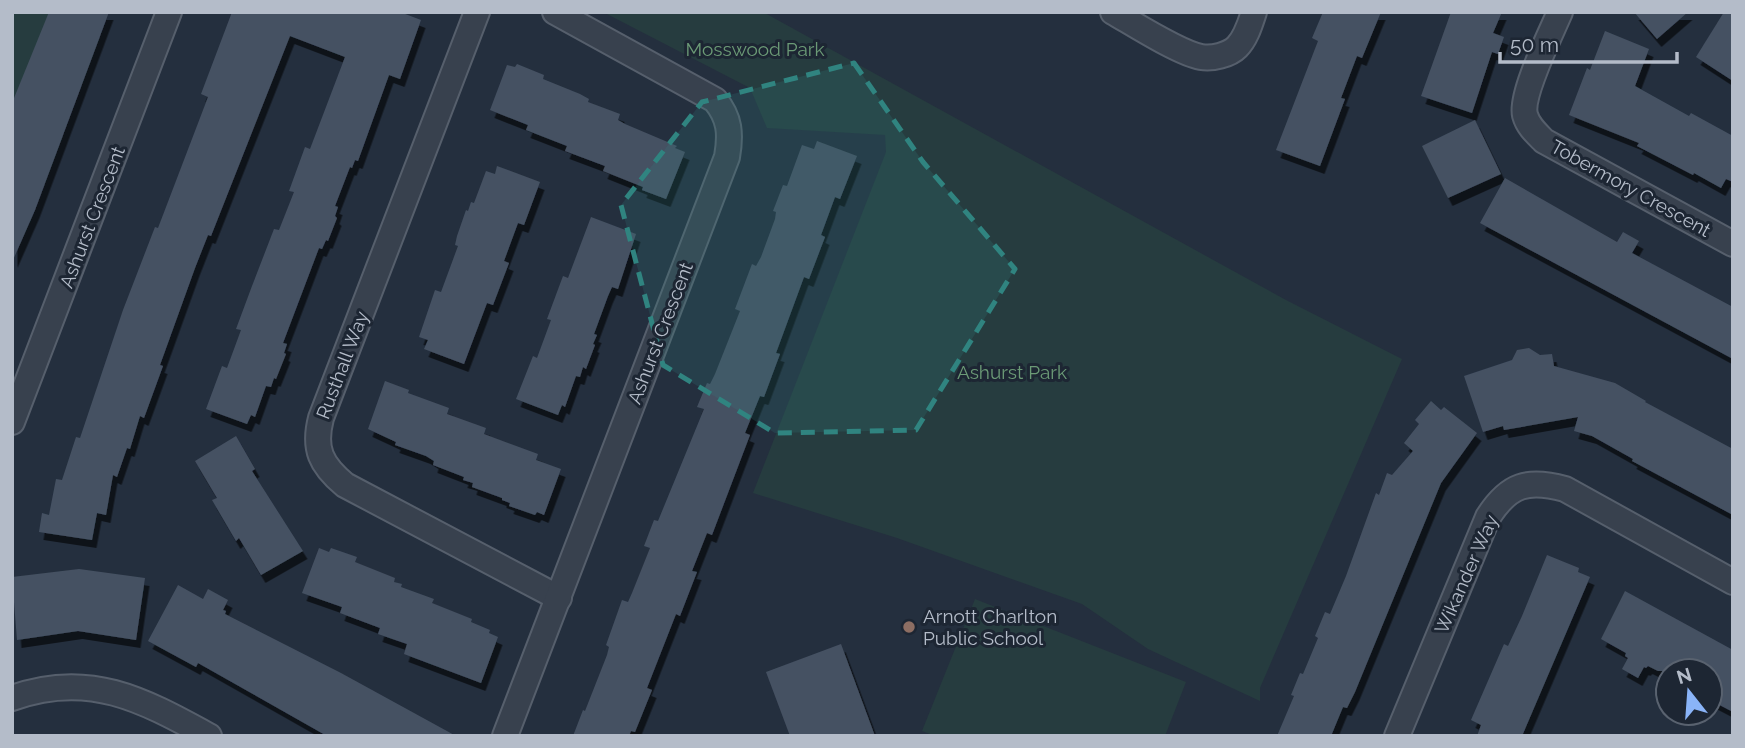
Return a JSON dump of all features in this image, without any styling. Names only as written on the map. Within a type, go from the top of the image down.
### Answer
[{"type":"street","name":"Ashurst Crescent","points":[[12,422],[169,12]]},
{"type":"street","name":"Rusthall Way","points":[[477,12],[321,418],[317,435],[320,455],[330,473],[345,485],[559,598]]},
{"type":"street","name":"Ashurst Crescent","points":[[505,736],[723,170],[730,141],[729,124],[724,111],[715,100],[555,12]]},
{"type":"street","points":[[1113,12],[1175,46],[1202,57],[1223,55],[1236,48],[1245,35],[1254,12]]},
{"type":"street","name":"Tobermory Crescent","points":[[1560,12],[1525,96],[1525,114],[1533,130],[1544,141],[1733,244]]},
{"type":"street","name":"Wikander Way","points":[[1397,736],[1488,517],[1497,502],[1517,488],[1543,483],[1564,489],[1733,582]]},
{"type":"street","points":[[12,698],[46,689],[84,687],[114,692],[147,703],[209,736]]},
{"type":"highlighted area","points":[[854,63],[923,162],[1015,269],[916,430],[775,433],[663,365],[621,205],[702,102]]},
{"type":"green space","points":[[12,12],[59,12],[12,117]]},
{"type":"green space","name":"Ashurst Park","points":[[603,12],[763,12],[1286,300],[1402,359],[1260,688],[1260,701],[1148,649],[1082,604],[897,538],[753,493],[886,152],[885,135],[767,128],[750,88]]},
{"type":"green space","points":[[975,599],[1186,682],[1165,736],[935,736],[922,731]]},
{"type":"building","points":[[49,12],[109,12],[35,210],[13,260],[12,103]]},
{"type":"building","points":[[232,12],[400,12],[421,20],[400,79],[389,75],[358,161],[355,160],[352,168],[350,167],[335,206],[338,207],[335,216],[337,218],[328,241],[326,240],[322,249],[319,248],[283,343],[287,344],[286,354],[271,387],[266,386],[255,417],[251,415],[247,424],[206,409],[222,366],[227,368],[241,330],[236,329],[252,286],[274,229],[279,230],[294,192],[289,191],[305,147],[310,149],[345,57],[290,36],[211,236],[208,235],[195,268],[144,418],[140,416],[130,449],[127,448],[117,477],[113,475],[106,515],[97,513],[92,540],[39,532],[42,513],[49,515],[56,479],[62,480],[76,437],[80,438],[123,310],[155,227],[158,228],[208,97],[201,94]]},
{"type":"building","points":[[1323,12],[1381,12],[1362,58],[1357,56],[1341,98],[1345,99],[1320,166],[1276,150],[1318,41],[1312,38]]},
{"type":"building","points":[[1451,12],[1502,12],[1493,33],[1504,37],[1498,54],[1492,52],[1472,113],[1421,96]]},
{"type":"building","points":[[1634,12],[1688,12],[1657,39]]},
{"type":"building","points":[[1724,12],[1733,12],[1733,81],[1696,57]]},
{"type":"building","points":[[1605,31],[1649,49],[1635,86],[1689,116],[1691,113],[1733,136],[1733,182],[1726,179],[1721,188],[1637,146],[1639,143],[1569,115]]},
{"type":"building","points":[[517,64],[544,75],[543,79],[580,94],[589,99],[588,102],[620,114],[618,120],[685,152],[666,199],[603,171],[605,166],[565,151],[567,146],[526,130],[528,125],[490,110],[507,65],[515,67]]},
{"type":"building","points":[[1475,120],[1501,174],[1448,198],[1422,146]]},
{"type":"building","points":[[817,141],[857,156],[840,199],[835,197],[821,235],[825,237],[809,279],[804,277],[776,353],[780,354],[764,397],[760,396],[745,433],[750,435],[712,535],[707,533],[692,571],[697,572],[680,616],[676,614],[647,688],[652,690],[635,732],[631,731],[629,736],[573,736],[607,655],[609,647],[606,645],[622,600],[628,602],[650,548],[644,546],[654,520],[658,521],[704,409],[697,407],[707,383],[710,384],[715,374],[740,311],[735,309],[752,264],[756,266],[761,257],[775,219],[776,212],[773,211],[783,185],[787,186],[802,145],[814,149]]},
{"type":"building","points":[[497,166],[540,182],[524,225],[518,223],[504,261],[509,263],[493,305],[487,303],[464,364],[424,349],[428,340],[419,337],[435,290],[441,292],[458,246],[455,245],[457,236],[466,210],[468,211],[471,202],[474,203],[486,171],[495,174]]},
{"type":"building","points":[[1505,178],[1617,242],[1623,232],[1639,241],[1632,253],[1733,307],[1733,359],[1480,223]]},
{"type":"building","points":[[591,217],[636,234],[618,289],[612,287],[608,296],[594,334],[597,335],[593,344],[595,345],[586,369],[583,367],[580,377],[576,376],[565,407],[562,405],[558,415],[516,399],[533,356],[537,358],[551,320],[547,319],[563,276],[568,278]]},
{"type":"building","points":[[1529,348],[1540,355],[1552,354],[1554,366],[1615,383],[1733,449],[1733,515],[1632,461],[1633,459],[1592,436],[1574,431],[1578,417],[1504,430],[1503,426],[1483,432],[1464,376],[1512,360],[1517,350]]},
{"type":"building","points":[[385,381],[409,390],[408,393],[449,408],[447,414],[486,428],[484,434],[538,454],[536,460],[561,469],[544,515],[537,512],[535,515],[509,506],[510,503],[502,498],[472,487],[473,483],[463,480],[464,477],[433,465],[434,461],[426,456],[395,445],[396,442],[368,429]]},
{"type":"building","points":[[1431,401],[1441,410],[1444,407],[1477,433],[1441,483],[1355,692],[1347,708],[1343,707],[1331,736],[1277,736],[1294,696],[1291,695],[1300,673],[1303,674],[1318,638],[1315,636],[1325,612],[1330,614],[1346,576],[1376,493],[1379,495],[1387,473],[1392,475],[1413,451],[1404,443],[1419,424],[1415,420]]},
{"type":"building","points":[[236,436],[255,469],[252,471],[303,551],[261,575],[239,538],[236,541],[212,500],[217,498],[195,461]]},
{"type":"building","points":[[319,548],[329,552],[331,548],[357,557],[355,562],[395,578],[394,582],[402,584],[401,587],[434,599],[432,603],[472,619],[471,622],[490,630],[489,633],[498,637],[481,683],[404,654],[407,644],[378,634],[380,628],[340,613],[342,607],[302,593]]},
{"type":"building","points":[[1547,555],[1579,568],[1578,572],[1590,577],[1522,736],[1477,736],[1481,725],[1471,720],[1504,644],[1508,646],[1522,616]]},
{"type":"building","points":[[79,569],[145,578],[136,640],[78,631],[17,640],[12,577]]},
{"type":"building","points":[[178,585],[203,599],[208,589],[228,600],[223,610],[226,611],[225,614],[456,736],[327,736],[198,663],[196,667],[148,641]]},
{"type":"building","points":[[1625,591],[1733,650],[1733,712],[1724,707],[1724,657],[1654,657],[1654,669],[1644,667],[1638,678],[1622,669],[1628,658],[1626,653],[1601,639]]},
{"type":"building","points":[[841,644],[875,736],[790,736],[766,672]]},
{"type":"place","name":"Arnott Charlton Public School","points":[[909,627]]},
{"type":"park label","name":"Mosswood Park","points":[[755,49]]}]
